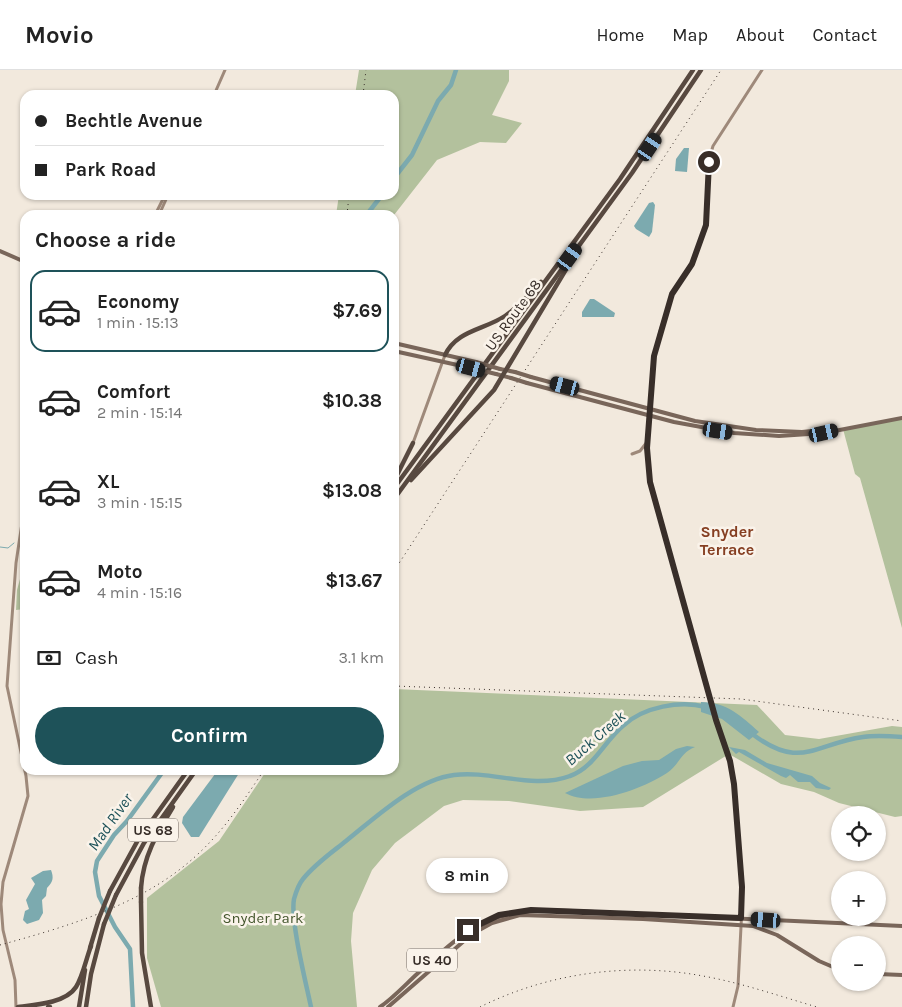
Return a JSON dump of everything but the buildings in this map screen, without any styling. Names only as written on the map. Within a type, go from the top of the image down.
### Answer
[{"type":"highway","name":"US Route 68","points":[[399,481],[634,158],[693,70]]},
{"type":"highway","name":"US Route 68","points":[[399,492],[594,225],[701,70]]},
{"type":"highway","points":[[399,492],[483,405],[504,377],[550,293],[594,225]]},
{"type":"highway","points":[[445,355],[450,345],[457,338],[492,323],[512,310],[554,268]]},
{"type":"highway","points":[[399,471],[413,443]]},
{"type":"highway","name":"US 68","points":[[79,1007],[91,946],[99,918],[110,891],[135,845],[184,775]]},
{"type":"highway","name":"US 68","points":[[86,1007],[91,974],[104,924],[116,895],[144,843],[193,775]]},
{"type":"highway","points":[[151,1007],[142,953],[140,902],[144,865],[150,847],[188,782]]},
{"type":"highway","points":[[17,1007],[56,1000],[72,992],[78,982],[91,946]]},
{"type":"main road","points":[[0,251],[20,260]]},
{"type":"main road","points":[[399,344],[515,372],[695,421],[756,430],[802,432],[843,428],[902,418]]},
{"type":"main road","points":[[399,352],[496,374],[648,415],[718,431],[756,435],[824,433],[843,428]]},
{"type":"main road","name":"US 40","points":[[380,1007],[454,940],[475,926],[504,914],[538,910],[902,926]]},
{"type":"main road","name":"US 40","points":[[388,1007],[472,934],[504,919],[520,915],[741,925],[770,931],[819,961],[831,966]]},
{"type":"main road","points":[[886,974],[902,975]]},
{"type":"street","points":[[216,90],[225,70]]},
{"type":"street","points":[[734,1007],[738,986],[742,887],[734,784],[728,754],[710,701],[650,482],[647,441],[654,356],[672,294],[695,257],[706,225],[709,159],[713,146],[762,70]]},
{"type":"street","points":[[413,443],[445,355]]},
{"type":"street","points":[[632,454],[640,451],[647,441]]},
{"type":"street","points":[[20,535],[16,560],[7,686],[20,748]]},
{"type":"street","points":[[17,1007],[15,980],[3,930],[0,904],[4,882],[28,796],[26,775]]},
{"type":"green space","points":[[359,70],[509,70],[509,81],[492,115],[522,123],[506,143],[480,142],[437,160],[398,210],[337,210],[338,200],[399,200],[399,90],[356,90]]},
{"type":"green space","points":[[902,418],[902,628],[860,478],[855,474],[843,429]]},
{"type":"green space","points":[[20,579],[20,610],[16,610],[17,590]]},
{"type":"green space","name":"Snyder Park","points":[[399,689],[757,705],[785,735],[819,739],[892,726],[902,727],[902,816],[895,817],[886,815],[886,806],[851,806],[814,792],[781,784],[729,754],[643,807],[580,811],[509,801],[463,800],[444,806],[395,843],[372,870],[353,913],[351,941],[357,1007],[161,1007],[147,958],[147,898],[219,841],[264,775],[399,775]]},
{"type":"water","points":[[684,148],[689,148],[687,172],[675,171],[676,159]]},
{"type":"water","points":[[653,202],[655,205],[652,232],[649,237],[634,226],[649,203]]},
{"type":"water","points":[[590,299],[594,299],[615,313],[614,317],[582,317],[582,312]]},
{"type":"water","points":[[701,702],[726,707],[740,715],[759,732],[749,740],[722,719],[701,712]]},
{"type":"water","points":[[687,746],[695,747],[686,752],[667,773],[644,785],[617,795],[603,797],[576,797],[565,793],[623,766],[642,761],[659,760],[676,749]]},
{"type":"water","points":[[729,747],[745,750],[767,763],[812,776],[820,783],[831,788],[829,790],[816,788],[810,782],[798,782],[790,775],[786,778],[781,776],[739,752],[736,754]]},
{"type":"water","points":[[214,775],[238,775],[199,837],[191,837],[182,823],[183,817]]},
{"type":"water","points":[[51,870],[51,884],[47,888],[46,896],[42,900],[43,913],[39,920],[27,924],[23,920],[25,911],[29,909],[26,900],[35,884],[31,878],[43,871]]},
{"type":"waterway","name":"Mad River","points":[[399,172],[412,155],[438,101],[451,85],[456,70]]},
{"type":"waterway","name":"Mad River","points":[[370,210],[378,200]]},
{"type":"waterway","points":[[0,547],[8,548],[14,543]]},
{"type":"waterway","name":"Buck Creek","points":[[311,1007],[294,921],[293,909],[296,891],[303,879],[318,864],[396,801],[425,784],[439,778],[454,775],[483,775],[527,781],[556,780],[570,776],[586,767],[617,731],[632,719],[652,710],[674,705],[685,704],[706,707]]},
{"type":"waterway","name":"Buck Creek","points":[[751,733],[782,751],[795,753],[807,752],[846,740],[863,737],[902,737]]},
{"type":"waterway","name":"Mad River","points":[[133,1007],[130,949],[115,927],[99,896],[95,872],[97,861],[114,835],[127,821],[160,775]]},
{"type":"railway","points":[[364,90],[366,70]]},
{"type":"railway","points":[[399,563],[721,70]]},
{"type":"railway","points":[[348,200],[348,210]]},
{"type":"railway","points":[[399,686],[741,699],[902,721]]},
{"type":"railway","points":[[0,945],[79,921],[130,900],[154,887],[198,854],[217,835],[261,775]]},
{"type":"railway","points":[[480,1007],[506,995],[561,979],[617,971],[646,970],[675,972],[718,979],[817,1007]]},
{"type":"district","name":"Snyder Terrace","points":[[727,540]]},
{"type":"route","points":[[468,930],[499,915],[531,910],[741,918],[742,887],[733,774],[716,720],[650,482],[647,459],[649,409],[655,350],[672,294],[692,264],[706,225],[709,162]]}]
